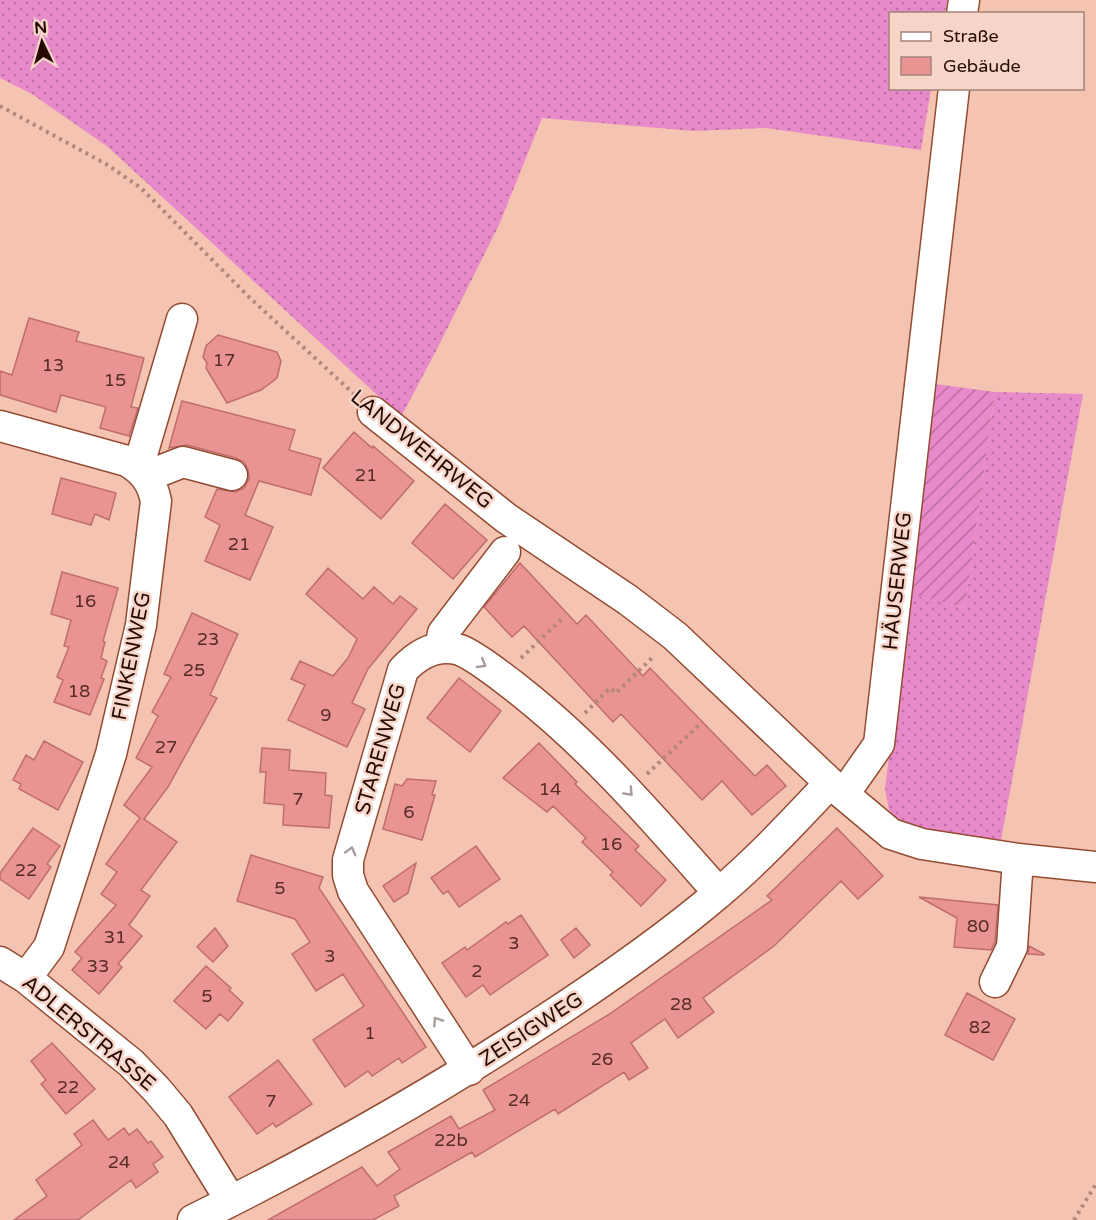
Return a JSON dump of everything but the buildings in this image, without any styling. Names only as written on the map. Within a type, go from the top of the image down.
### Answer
[{"type":"street","name":"HÄUSERWEG","points":[[837,789],[879,744],[954,90]]},
{"type":"street","points":[[143,472],[182,319]]},
{"type":"street","name":"LANDWEHRWEG","points":[[373,412],[515,524],[628,600],[675,636],[837,789]]},
{"type":"street","points":[[0,426],[127,461],[143,472],[183,462],[232,475]]},
{"type":"street","name":"FINKENWEG","points":[[26,978],[49,947],[111,754],[143,614],[156,501],[153,489],[143,472]]},
{"type":"street","points":[[505,552],[443,633],[440,648],[460,651],[501,676],[567,730],[629,791],[719,893]]},
{"type":"street","name":"STARENWEG","points":[[440,648],[424,653],[403,670],[348,860],[348,875],[353,891],[469,1070]]},
{"type":"street","points":[[837,789],[891,834],[922,844],[1018,859],[1096,867]]},
{"type":"street","name":"ZEISIGWEG","points":[[193,1220],[469,1070],[591,990],[660,940],[719,893],[837,789]]},
{"type":"street","points":[[995,982],[1012,947],[1018,859]]},
{"type":"street","name":"ADLERSTRASSE","points":[[0,962],[26,978],[131,1064],[157,1090],[178,1115],[231,1201]]},
{"type":"path","name":"LANDWEHRWEG","points":[[0,106],[106,164],[141,188],[249,297],[373,412]]},
{"type":"path","points":[[501,676],[562,619]]},
{"type":"path","points":[[567,730],[610,687],[616,693],[675,636]]},
{"type":"path","points":[[629,791],[699,725]]},
{"type":"path","points":[[1074,1220],[1096,1184]]},
{"type":"shaded area","points":[[0,0],[947,0],[945,12],[889,12],[889,90],[931,90],[921,150],[766,128],[694,131],[542,118],[499,225],[401,417],[108,147],[32,94],[0,78]]},
{"type":"shaded area","points":[[928,383],[995,392],[965,608],[909,594]]},
{"type":"shaded area","points":[[995,392],[1083,394],[1001,840],[903,826],[889,810],[885,789],[909,594],[965,608]]}]
